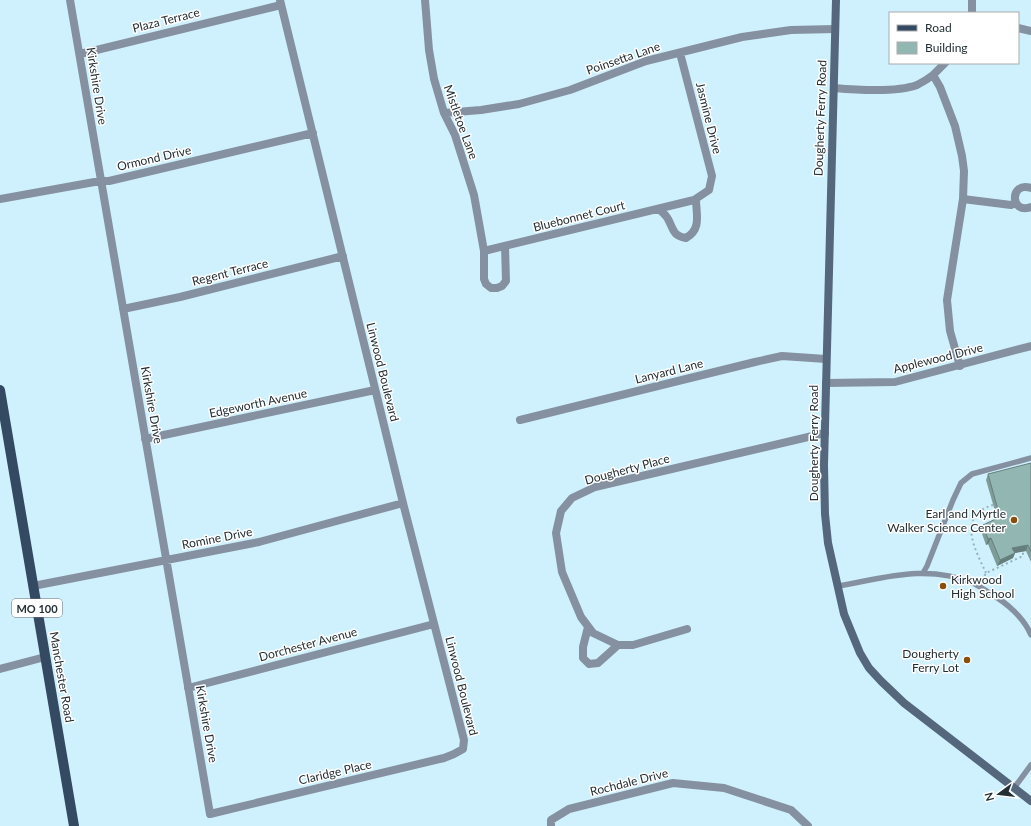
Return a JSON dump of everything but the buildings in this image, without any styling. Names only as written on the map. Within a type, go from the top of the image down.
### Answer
[{"type":"main road","name":"Dougherty Ferry Road","points":[[836,0],[824,465],[825,514],[828,543],[844,614],[860,653],[869,668],[881,681],[914,710],[1031,801]]},
{"type":"main road","name":"Manchester Road","points":[[0,390],[74,826]]},
{"type":"street","name":"Kirkshire Drive","points":[[70,0],[210,814]]},
{"type":"street","name":"Mistletoe Lane","points":[[424,0],[429,50],[434,79],[444,113],[455,136],[474,195],[484,251]]},
{"type":"street","points":[[972,0],[972,12]]},
{"type":"street","name":"Plaza Terrace","points":[[80,54],[280,2]]},
{"type":"street","name":"Linwood Boulevard","points":[[280,2],[403,503],[463,732],[463,749]]},
{"type":"street","points":[[1019,28],[1031,30]]},
{"type":"street","name":"Poinsetta Lane","points":[[444,113],[481,110],[519,104],[570,90],[646,61],[742,37],[791,30],[835,29]]},
{"type":"street","name":"Jasmine Drive","points":[[680,53],[712,176],[709,190]]},
{"type":"street","points":[[834,88],[865,90],[899,89],[916,85],[933,75],[944,64]]},
{"type":"street","points":[[933,75],[940,87],[959,141],[964,171],[963,199],[947,300],[950,331],[960,366]]},
{"type":"street","name":"Ormond Drive","points":[[0,199],[100,181],[109,181],[313,133]]},
{"type":"street","points":[[1031,188],[1024,187],[1018,190],[1015,197],[1016,202],[1022,208],[1026,209],[1031,207]]},
{"type":"street","name":"Bluebonnet Court","points":[[484,251],[696,199],[709,190]]},
{"type":"street","points":[[659,209],[668,218],[672,230],[678,237],[686,238],[693,234],[697,226],[696,199]]},
{"type":"street","points":[[963,199],[1011,205],[1016,202]]},
{"type":"street","points":[[484,251],[483,270],[486,284],[491,288],[497,288],[502,286],[506,281],[505,246]]},
{"type":"street","name":"Regent Terrace","points":[[123,309],[343,256]]},
{"type":"street","name":"Applewood Drive","points":[[826,383],[896,382],[1031,346]]},
{"type":"street","name":"Lanyard Lane","points":[[520,420],[782,356],[826,359]]},
{"type":"street","name":"Edgeworth Avenue","points":[[145,439],[375,390]]},
{"type":"street","name":"Dougherty Place","points":[[687,629],[633,645],[618,645],[593,633],[581,617],[562,572],[556,533],[561,511],[572,498],[595,487],[825,433]]},
{"type":"street","name":"Romine Drive","points":[[33,586],[259,542],[403,503]]},
{"type":"street","name":"Dorchester Avenue","points":[[188,688],[434,624]]},
{"type":"street","points":[[588,627],[582,652],[583,658],[589,664],[598,663],[618,645]]},
{"type":"street","points":[[0,669],[45,657]]},
{"type":"street","name":"Claridge Place","points":[[210,814],[437,760],[463,749]]},
{"type":"street","name":"Rochdale Drive","points":[[551,826],[551,820],[569,809],[673,783],[724,788],[791,810],[808,826]]},
{"type":"lane","points":[[923,572],[927,566],[961,483],[972,474],[1031,458]]},
{"type":"lane","points":[[838,586],[923,572],[947,575],[974,583],[999,599],[1017,615],[1031,635]]},
{"type":"lane","points":[[1014,788],[1031,765]]},
{"type":"path","points":[[986,573],[973,544],[971,535],[974,517],[984,507],[993,505]]},
{"type":"path","points":[[978,586],[986,573],[1023,556],[1023,551]]},
{"type":"place","name":"Earl and Myrtle Walker Science Center","points":[[1014,520]]},
{"type":"place","name":"Kirkwood High School","points":[[943,586]]},
{"type":"place","name":"Dougherty Ferry Lot","points":[[967,660]]}]
